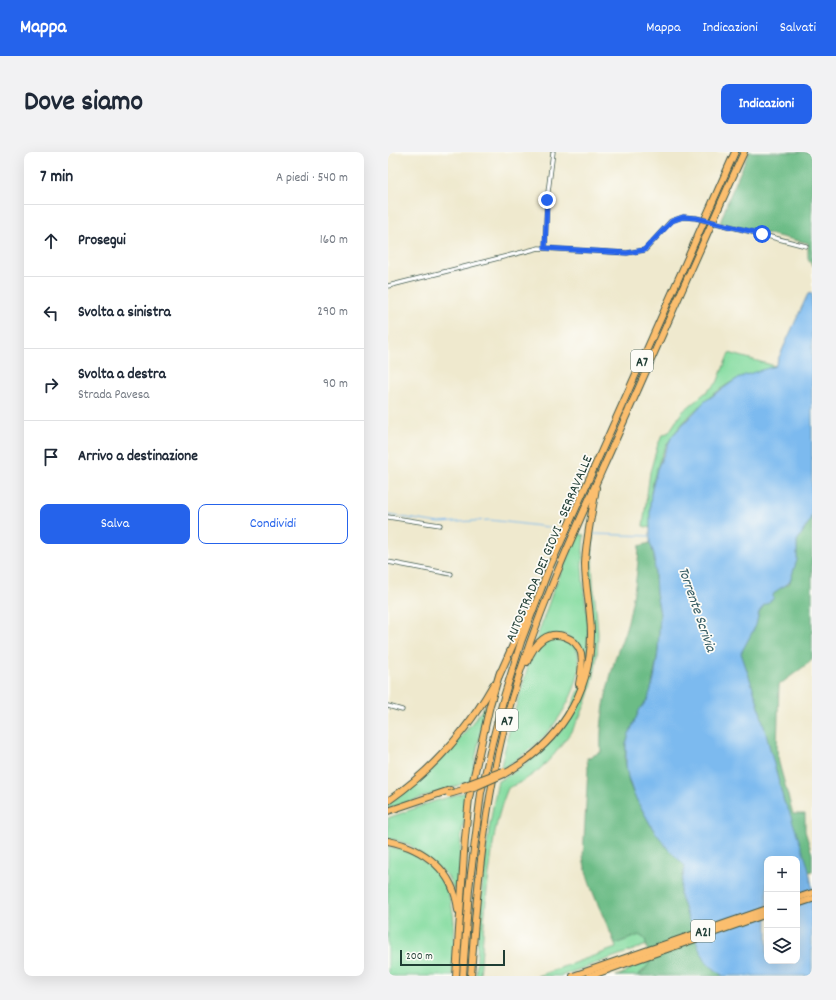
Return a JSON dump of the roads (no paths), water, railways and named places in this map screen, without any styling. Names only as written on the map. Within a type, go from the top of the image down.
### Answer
[{"type":"highway","name":"AUTOSTRADA DEI GIOVI - SERRAVALLE","points":[[463,976],[469,889],[475,834],[484,779],[492,743],[513,668],[548,571],[736,152]]},
{"type":"highway","name":"AUTOSTRADA DEI GIOVI - SERRAVALLE","points":[[471,976],[477,889],[483,835],[499,752],[512,699],[529,643],[564,553],[744,152]]},
{"type":"highway","points":[[388,815],[504,772],[528,759],[550,740],[565,720],[580,692],[586,674],[590,649],[591,622],[586,581],[586,547],[598,478]]},
{"type":"highway","points":[[388,801],[434,764],[458,737],[484,702],[500,672],[534,596],[548,571]]},
{"type":"highway","points":[[504,772],[536,748],[563,717],[575,694],[579,682],[582,662],[581,655],[576,645],[569,639],[560,635],[554,635],[543,639],[530,656],[512,699]]},
{"type":"highway","points":[[456,976],[458,932],[469,798],[490,705],[500,672]]},
{"type":"highway","points":[[388,811],[449,792]]},
{"type":"highway","points":[[388,841],[403,844],[420,851],[435,863],[446,876],[451,886],[457,906],[458,932]]},
{"type":"highway","points":[[800,897],[812,893]]},
{"type":"highway","points":[[800,903],[812,899]]},
{"type":"highway","name":"A21","points":[[590,976],[629,962],[639,956],[764,910]]},
{"type":"highway","name":"A21","points":[[573,976],[764,915]]},
{"type":"highway","points":[[600,976],[629,962]]},
{"type":"street","points":[[545,248],[547,200],[553,152]]},
{"type":"street","points":[[388,286],[539,248],[627,253],[644,250],[672,221],[683,217],[696,218],[806,246]]},
{"type":"street","points":[[388,517],[440,525]]},
{"type":"street","points":[[388,562],[451,574]]},
{"type":"street","points":[[388,706],[402,710]]},
{"type":"water","name":"Torrente Scrivia","points":[[812,293],[812,513],[809,522],[797,541],[797,560],[790,581],[775,592],[773,599],[764,605],[759,612],[756,625],[741,653],[757,700],[784,802],[789,811],[808,866],[812,887],[812,976],[723,976],[707,963],[699,948],[681,899],[680,892],[685,866],[668,849],[653,829],[634,795],[626,765],[626,744],[640,709],[648,699],[654,679],[658,652],[660,614],[656,593],[654,554],[650,543],[651,493],[657,469],[672,436],[704,402],[735,380],[745,375],[775,366],[808,294]]},
{"type":"waterway","points":[[388,515],[439,523],[490,520],[556,528]]},
{"type":"waterway","points":[[593,534],[651,536]]}]
